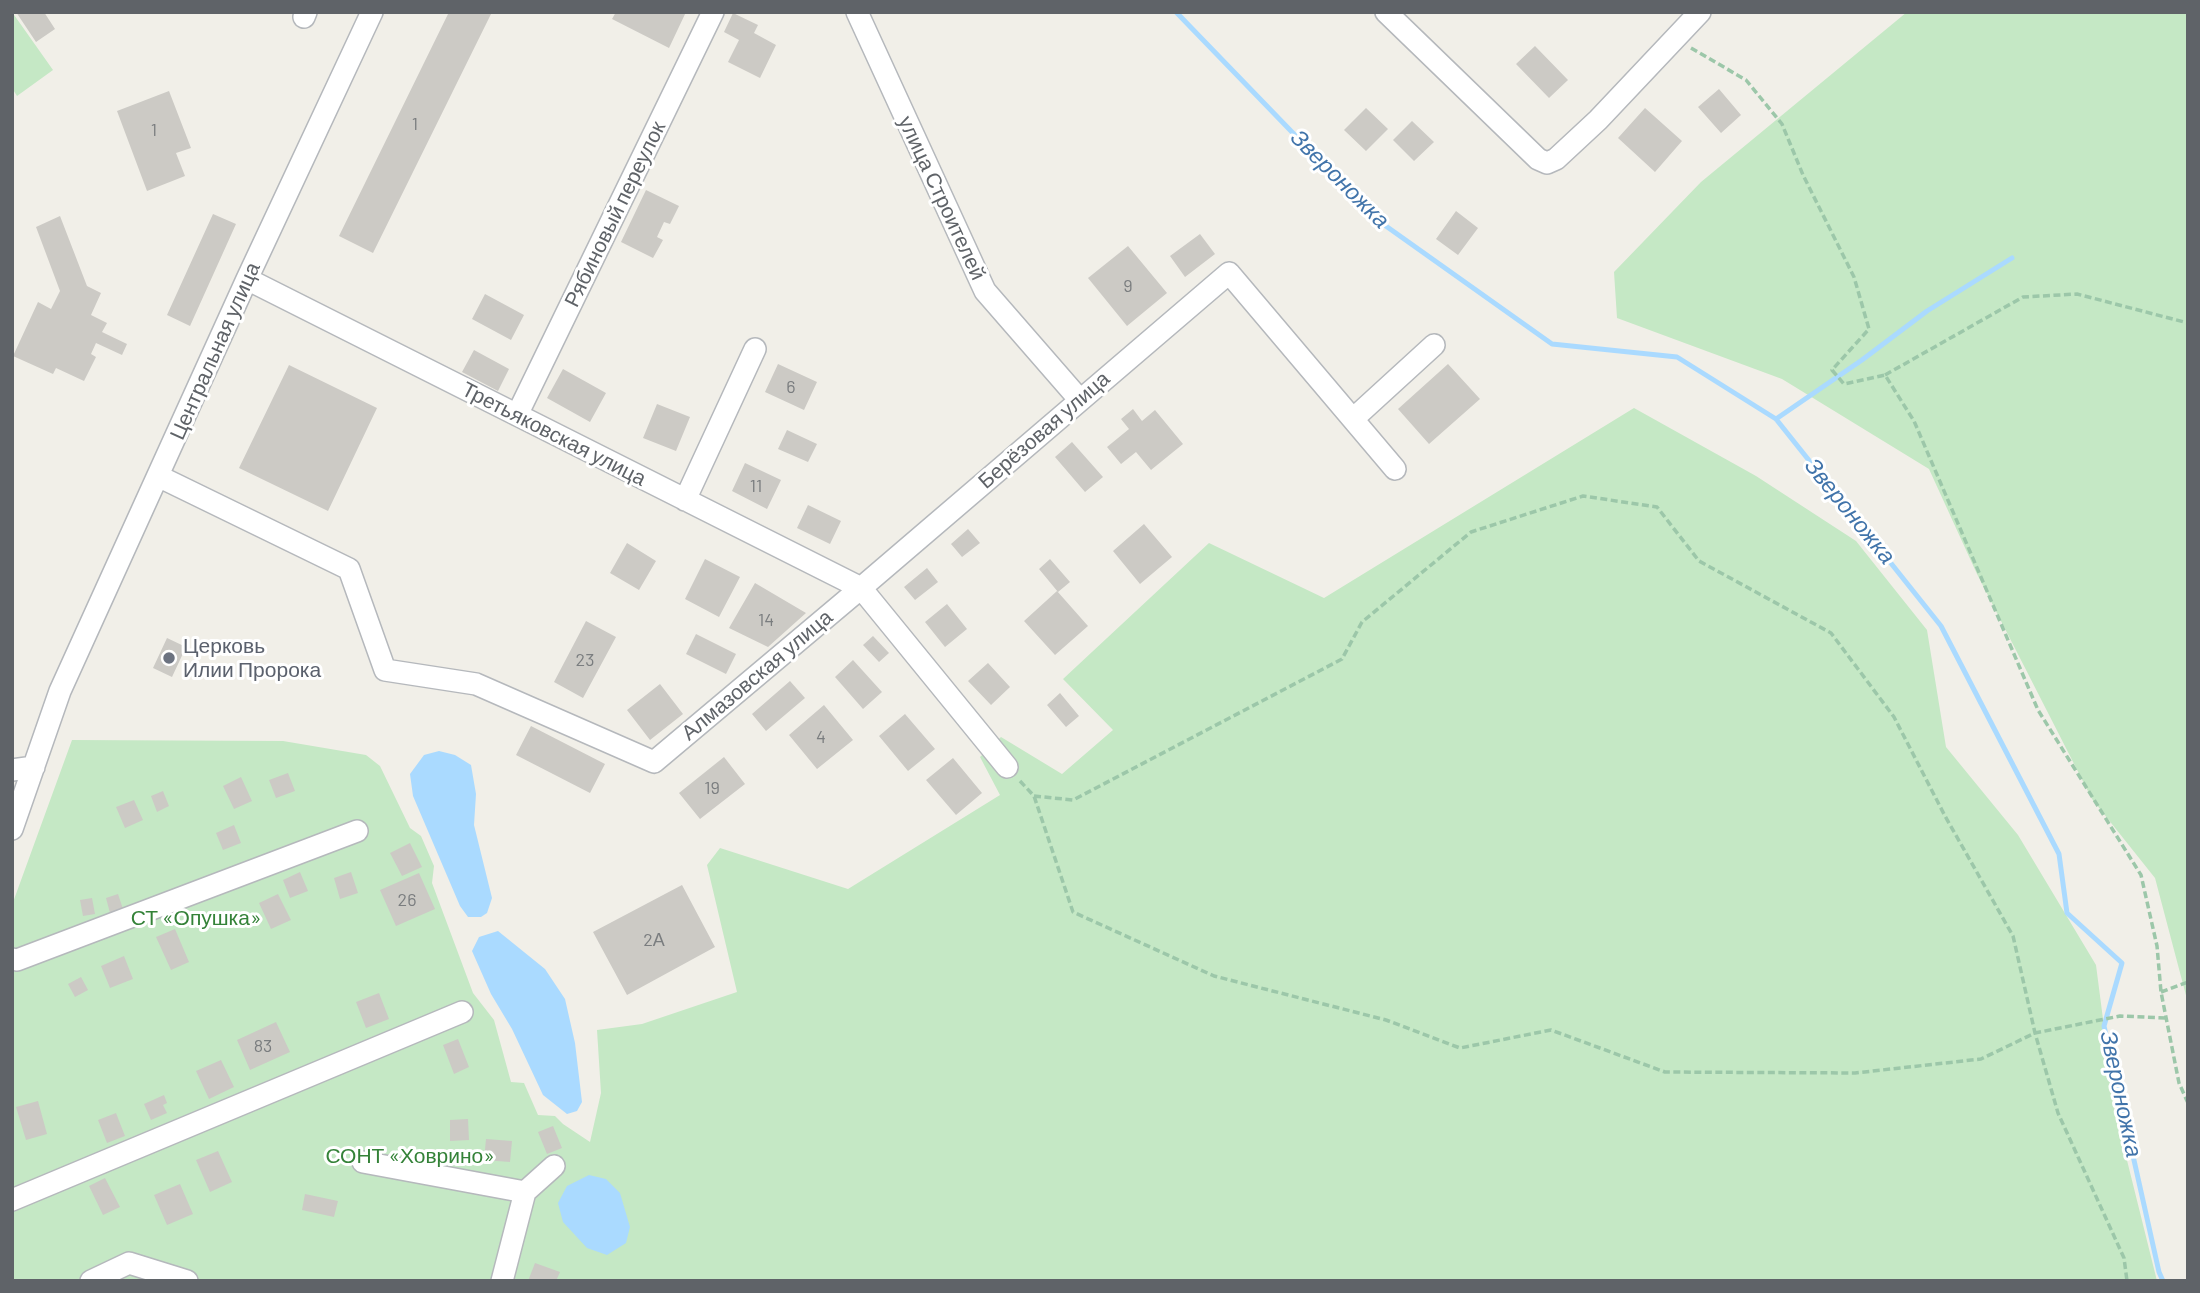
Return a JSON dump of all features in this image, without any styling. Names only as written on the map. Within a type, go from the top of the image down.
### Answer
[{"type":"street","name":"Центральная улица","points":[[12,829],[23,769],[372,12]]},
{"type":"street","name":"Рябиновый переулок","points":[[517,415],[713,12]]},
{"type":"street","name":"улица Строителей","points":[[857,12],[985,291],[1079,399]]},
{"type":"street","points":[[1386,12],[1538,159],[1547,163],[1556,159],[1598,120],[1700,12]]},
{"type":"street","name":"Берёзовая улица","points":[[861,588],[1229,273],[1353,419]]},
{"type":"street","name":"Третьяковская улица","points":[[247,279],[861,588]]},
{"type":"street","points":[[1395,469],[1353,419],[1434,345]]},
{"type":"street","points":[[684,499],[755,349]]},
{"type":"street","name":"Алмазовская улица","points":[[158,476],[349,569],[385,670],[476,684],[654,762],[861,588]]},
{"type":"street","points":[[861,588],[1007,767]]},
{"type":"street","points":[[12,959],[17,960],[357,831]]},
{"type":"street","points":[[12,1200],[462,1012]]},
{"type":"street","points":[[363,1162],[525,1192]]},
{"type":"street","points":[[502,1281],[525,1192],[554,1166]]},
{"type":"street","points":[[91,1281],[129,1263],[187,1281]]},
{"type":"path","points":[[1674,38],[1746,80],[1782,124],[1803,175],[1854,277],[1870,329],[1832,370],[1844,384],[1885,375],[2023,297],[2077,294],[2188,323]]},
{"type":"path","points":[[1885,375],[1914,421],[2038,710],[2141,875],[2157,946],[2161,992],[2179,1083],[2188,1103]]},
{"type":"path","points":[[1034,796],[1073,800],[1342,659],[1362,622],[1471,532],[1583,496],[1657,507],[1699,561],[1831,634],[1894,717],[1944,816],[2013,936],[2035,1033],[2058,1113],[2124,1258],[2127,1281]]},
{"type":"path","points":[[1007,767],[1034,796],[1073,912],[1214,976],[1387,1020],[1460,1048],[1551,1030],[1665,1072],[1854,1073],[1981,1059],[2035,1033],[2120,1016],[2166,1018]]},
{"type":"path","points":[[2161,992],[2188,982]]},
{"type":"green space","points":[[12,12],[53,70],[17,96],[12,88]]},
{"type":"green space","points":[[1907,12],[2188,12],[2188,1003],[2155,878],[2092,799],[1977,574],[1929,469],[1782,379],[1617,318],[1614,272],[1701,182]]},
{"type":"green space","points":[[1634,408],[1756,476],[1856,541],[1927,630],[1946,747],[2018,835],[2096,965],[2115,1112],[2157,1281],[12,1281],[12,905],[72,740],[283,741],[366,755],[380,766],[410,828],[421,836],[434,866],[432,883],[473,993],[494,1020],[511,1082],[524,1083],[538,1115],[555,1116],[590,1142],[601,1093],[597,1030],[642,1024],[737,992],[707,865],[720,848],[848,889],[1000,795],[980,757],[1001,737],[1062,774],[1113,730],[1063,679],[1209,543],[1324,598]]},
{"type":"water","points":[[439,751],[455,755],[471,765],[476,794],[474,825],[492,898],[487,913],[481,917],[468,917],[460,906],[413,796],[410,774],[424,755]]},
{"type":"water","points":[[498,931],[545,969],[565,999],[575,1043],[582,1102],[577,1111],[567,1114],[543,1095],[472,951],[479,937]]},
{"type":"water","points":[[589,1175],[606,1179],[620,1193],[630,1227],[626,1243],[607,1255],[587,1248],[563,1222],[558,1203],[567,1186]]},
{"type":"building","points":[[16,12],[44,12],[55,29],[36,42]]},
{"type":"building","points":[[449,12],[492,12],[373,253],[339,236]]},
{"type":"building","points":[[616,12],[686,12],[669,48],[612,19]]},
{"type":"building","points":[[733,13],[758,25],[754,33],[776,45],[760,78],[728,62],[739,40],[724,32]]},
{"type":"building","points":[[1535,46],[1568,80],[1549,98],[1516,64]]},
{"type":"building","points":[[1719,89],[1741,115],[1721,133],[1698,107]]},
{"type":"building","points":[[169,91],[191,148],[176,153],[185,176],[147,191],[117,111]]},
{"type":"building","points":[[1366,108],[1388,129],[1366,151],[1344,130]]},
{"type":"building","points":[[1645,108],[1682,141],[1655,172],[1618,138]]},
{"type":"building","points":[[1412,121],[1434,142],[1414,161],[1393,140]]},
{"type":"building","points":[[646,190],[679,206],[670,224],[664,222],[657,237],[663,240],[653,258],[621,242]]},
{"type":"building","points":[[1456,211],[1478,228],[1458,255],[1436,239]]},
{"type":"building","points":[[213,214],[236,224],[190,326],[167,315]]},
{"type":"building","points":[[60,216],[87,286],[101,293],[91,315],[107,323],[102,332],[127,344],[122,355],[96,343],[91,354],[96,357],[84,381],[56,368],[53,374],[13,356],[38,302],[51,309],[60,291],[36,227]]},
{"type":"building","points":[[1200,234],[1215,254],[1185,277],[1170,256]]},
{"type":"building","points":[[1128,246],[1167,293],[1127,326],[1088,278]]},
{"type":"building","points":[[485,294],[524,315],[511,340],[472,319]]},
{"type":"building","points":[[474,350],[509,369],[498,391],[462,372]]},
{"type":"building","points":[[778,364],[817,382],[804,410],[765,392]]},
{"type":"building","points":[[1448,364],[1480,399],[1429,444],[1398,409]]},
{"type":"building","points":[[289,365],[377,408],[328,511],[239,468]]},
{"type":"building","points":[[563,369],[606,393],[590,422],[547,398]]},
{"type":"building","points":[[657,404],[690,417],[676,451],[643,438]]},
{"type":"building","points":[[1133,409],[1142,421],[1155,410],[1183,444],[1151,470],[1136,452],[1121,464],[1107,447],[1129,429],[1121,419]]},
{"type":"building","points":[[787,430],[817,444],[808,462],[778,449]]},
{"type":"building","points":[[1072,442],[1103,477],[1085,492],[1055,457]]},
{"type":"building","points":[[745,463],[781,480],[767,509],[732,491]]},
{"type":"building","points":[[808,505],[841,521],[830,544],[797,528]]},
{"type":"building","points":[[1144,524],[1172,557],[1140,584],[1113,551]]},
{"type":"building","points":[[968,529],[980,543],[962,557],[951,544]]},
{"type":"building","points":[[627,543],[656,561],[639,590],[610,573]]},
{"type":"building","points":[[705,559],[740,577],[719,617],[685,599]]},
{"type":"building","points":[[1050,559],[1070,582],[1058,592],[1039,569]]},
{"type":"building","points":[[927,568],[938,582],[915,600],[904,587]]},
{"type":"building","points":[[755,583],[806,613],[768,647],[729,628]]},
{"type":"building","points":[[1057,591],[1088,626],[1055,655],[1024,621]]},
{"type":"building","points":[[947,604],[967,629],[945,647],[925,622]]},
{"type":"building","points":[[586,621],[616,637],[583,698],[554,682]]},
{"type":"building","points":[[696,634],[736,654],[726,674],[686,654]]},
{"type":"building","points":[[873,636],[889,653],[879,662],[863,645]]},
{"type":"building","name":"Церковь Илии Пророка","points":[[167,638],[186,647],[172,677],[153,668]]},
{"type":"building","points":[[853,660],[882,692],[863,709],[835,677]]},
{"type":"building","points":[[988,663],[1010,687],[991,705],[968,681]]},
{"type":"building","points":[[790,681],[805,698],[766,731],[752,714]]},
{"type":"building","points":[[660,684],[683,714],[650,740],[627,710]]},
{"type":"building","points":[[1060,693],[1079,716],[1066,727],[1047,705]]},
{"type":"building","points":[[824,705],[853,740],[817,769],[789,735]]},
{"type":"building","points":[[905,714],[935,749],[908,771],[879,736]]},
{"type":"building","points":[[531,726],[605,764],[590,793],[516,755]]},
{"type":"building","points":[[724,757],[745,784],[700,819],[679,793]]},
{"type":"building","points":[[953,758],[982,793],[956,815],[926,780]]},
{"type":"building","points":[[288,773],[295,791],[276,798],[269,780]]},
{"type":"building","points":[[241,777],[252,801],[234,809],[223,786]]},
{"type":"building","points":[[163,791],[169,806],[157,812],[151,796]]},
{"type":"building","points":[[134,800],[143,820],[125,828],[116,807]]},
{"type":"building","points":[[234,825],[241,843],[223,850],[216,833]]},
{"type":"building","points":[[410,843],[422,867],[402,876],[390,853]]},
{"type":"building","points":[[300,872],[308,891],[290,898],[283,880]]},
{"type":"building","points":[[351,872],[358,893],[340,899],[334,878]]},
{"type":"building","points":[[419,873],[435,909],[396,926],[380,890]]},
{"type":"building","points":[[682,885],[715,947],[627,995],[593,932]]},
{"type":"building","points":[[118,894],[123,909],[110,913],[106,898]]},
{"type":"building","points":[[278,894],[291,920],[271,929],[259,903]]},
{"type":"building","points":[[92,898],[95,914],[83,916],[80,900]]},
{"type":"building","points":[[175,929],[189,962],[171,970],[156,937]]},
{"type":"building","points":[[124,956],[133,979],[110,988],[101,966]]},
{"type":"building","points":[[81,977],[88,990],[75,997],[68,984]]},
{"type":"building","points":[[379,993],[389,1019],[366,1028],[356,1002]]},
{"type":"building","points":[[276,1022],[290,1052],[250,1070],[237,1040]]},
{"type":"building","points":[[458,1039],[469,1067],[454,1074],[443,1045]]},
{"type":"building","points":[[221,1060],[234,1087],[209,1099],[196,1071]]},
{"type":"building","points":[[164,1095],[167,1103],[163,1105],[167,1113],[151,1120],[144,1104]]},
{"type":"building","points":[[38,1101],[47,1134],[26,1140],[16,1107]]},
{"type":"building","points":[[116,1113],[125,1136],[107,1143],[98,1120]]},
{"type":"building","points":[[468,1119],[469,1140],[450,1141],[450,1120]]},
{"type":"building","points":[[553,1126],[562,1148],[547,1154],[538,1132]]},
{"type":"building","points":[[486,1139],[512,1141],[510,1162],[484,1160]]},
{"type":"building","points":[[218,1151],[232,1182],[210,1192],[196,1160]]},
{"type":"building","points":[[105,1178],[120,1207],[103,1215],[89,1186]]},
{"type":"building","points":[[180,1184],[193,1214],[167,1225],[154,1195]]},
{"type":"building","points":[[305,1194],[338,1201],[334,1217],[302,1210]]},
{"type":"building","points":[[535,1263],[560,1272],[556,1281],[528,1281]]},
{"type":"waterway","name":"Звероножка","points":[[1176,12],[1376,219],[1552,344],[1677,357],[1776,419],[1941,626],[2059,854],[2067,913],[2122,963],[2104,1026],[2163,1281]]},
{"type":"waterway","points":[[1776,419],[1927,311],[2012,258]]},
{"type":"place","name":"Церковь Илии Пророка","points":[[169,658]]},
{"type":"park label","name":"СТ «Опушка»","points":[[196,918]]},
{"type":"park label","name":"СОНТ «Ховрино»","points":[[410,1156]]}]
